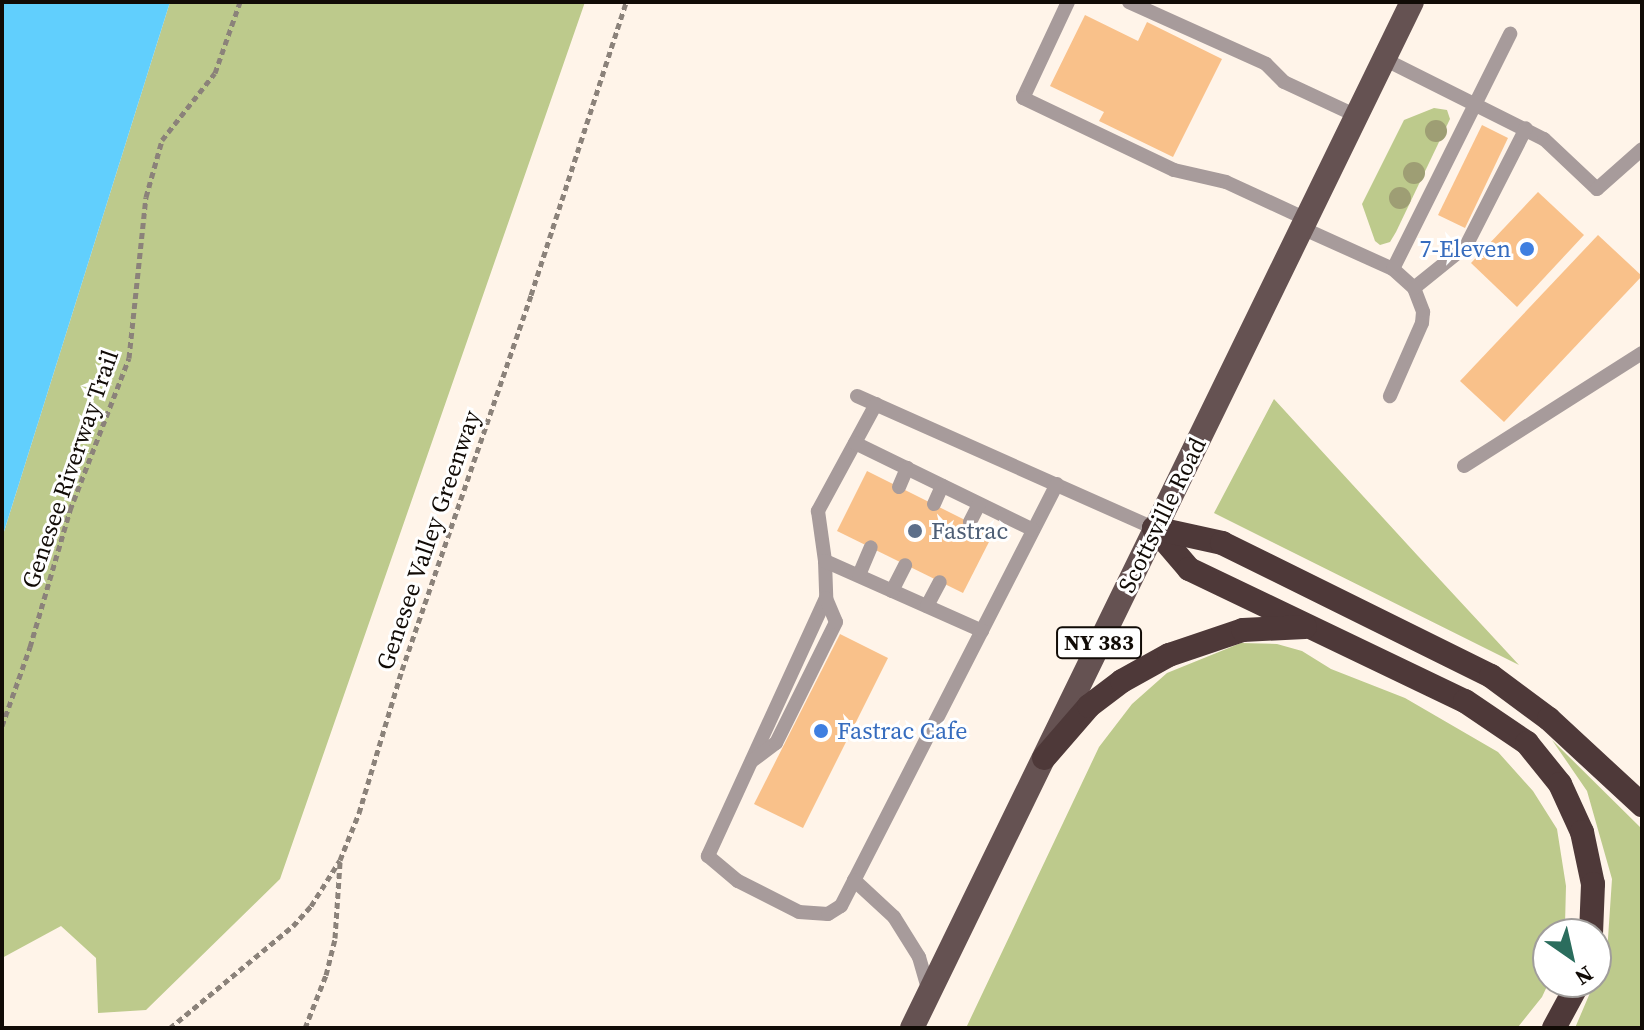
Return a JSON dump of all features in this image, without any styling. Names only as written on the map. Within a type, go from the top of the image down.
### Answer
[{"type":"highway","points":[[1154,528],[1189,569],[1465,701],[1513,731],[1540,756],[1569,800],[1585,840],[1593,884],[1592,918]]},
{"type":"highway","points":[[1154,528],[1222,543],[1491,676],[1549,719],[1642,805]]},
{"type":"highway","points":[[1044,758],[1073,721],[1098,699],[1169,655],[1243,630],[1291,625],[1323,631]]},
{"type":"highway","points":[[1554,1028],[1570,998]]},
{"type":"main road","name":"Scottsville Road","points":[[912,1028],[1412,2]]},
{"type":"lane","points":[[1068,2],[1023,98],[1174,170],[1226,182],[1393,269],[1414,288],[1423,312],[1422,323],[1390,396]]},
{"type":"lane","points":[[1129,2],[1266,64],[1284,82],[1357,116]]},
{"type":"lane","points":[[1393,269],[1510,34]]},
{"type":"lane","points":[[1384,59],[1526,128],[1558,150],[1597,189],[1642,149]]},
{"type":"lane","points":[[1414,288],[1459,254],[1500,169],[1526,128]]},
{"type":"lane","points":[[1454,146],[1468,154]]},
{"type":"lane","points":[[1437,180],[1452,187]]},
{"type":"lane","points":[[1464,466],[1642,353]]},
{"type":"lane","points":[[857,396],[1154,528]]},
{"type":"lane","points":[[876,404],[818,511],[826,598],[836,622],[776,743],[749,764],[708,856],[738,881],[799,912],[828,914],[841,906],[1057,484]]},
{"type":"lane","points":[[855,443],[1033,530]]},
{"type":"lane","points":[[899,487],[907,468]]},
{"type":"lane","points":[[934,504],[942,486]]},
{"type":"lane","points":[[970,522],[979,504]]},
{"type":"lane","points":[[859,575],[871,547]]},
{"type":"lane","points":[[825,561],[982,631]]},
{"type":"lane","points":[[892,591],[905,565]]},
{"type":"lane","points":[[927,606],[940,582]]},
{"type":"lane","points":[[854,880],[892,913],[919,957],[929,992]]},
{"type":"path","name":"Genesee Riverway Trail","points":[[2,726],[30,647],[70,510],[129,358],[146,197],[162,140],[215,73],[240,2]]},
{"type":"path","name":"Genesee Valley Greenway","points":[[170,1028],[293,926],[311,906],[340,860],[359,813],[402,670],[531,295],[626,2]]},
{"type":"path","points":[[305,1028],[326,975],[335,938],[340,860]]},
{"type":"green space","points":[[170,2],[585,2],[280,879],[146,1010],[98,1013],[96,958],[61,926],[2,958],[2,538]]},
{"type":"green space","points":[[1434,108],[1447,110],[1450,119],[1396,232],[1390,242],[1380,245],[1375,241],[1362,204],[1404,120]]},
{"type":"green space","points":[[1274,399],[1418,556],[1519,665],[1214,513]]},
{"type":"green space","points":[[1241,643],[1277,644],[1302,651],[1331,669],[1405,698],[1498,752],[1533,791],[1557,829],[1566,886],[1565,918],[1532,918],[1532,998],[1541,998],[1518,1027],[966,1028],[1099,747],[1132,704],[1167,673]]},
{"type":"green space","points":[[1552,740],[1642,829],[1642,1028],[1575,1028],[1588,998],[1612,998],[1612,918],[1609,918],[1612,879],[1587,791]]},
{"type":"water","points":[[2,2],[170,2],[2,538]]},
{"type":"building","points":[[1085,15],[1138,41],[1147,22],[1222,59],[1173,157],[1099,121],[1104,112],[1050,86]]},
{"type":"building","points":[[1482,125],[1508,138],[1465,228],[1438,215]]},
{"type":"building","name":"7-Eleven","points":[[1538,192],[1584,235],[1517,307],[1471,263]]},
{"type":"building","points":[[1598,235],[1642,276],[1504,422],[1460,381]]},
{"type":"building","points":[[867,471],[993,534],[963,593],[837,531]]},
{"type":"building","name":"Fastrac Cafe","points":[[840,634],[888,658],[803,828],[754,804]]},
{"type":"place","name":"7-Eleven","points":[[1527,249]]},
{"type":"place","name":"Fastrac","points":[[915,531]]},
{"type":"place","name":"Fastrac Cafe","points":[[821,731]]}]
